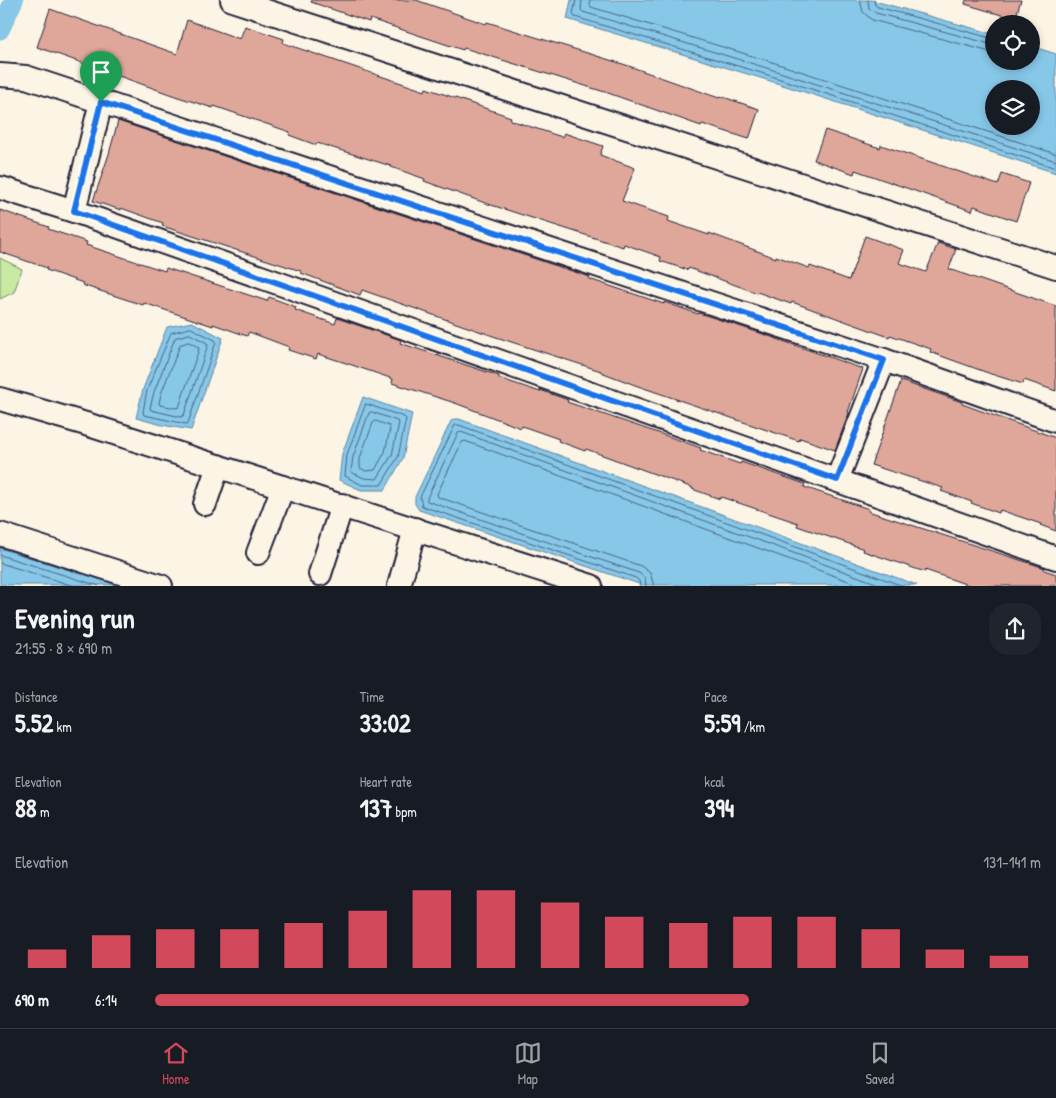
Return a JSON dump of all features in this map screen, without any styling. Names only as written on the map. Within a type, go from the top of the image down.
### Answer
[{"type":"street","points":[[232,0],[1056,267]]},
{"type":"street","points":[[0,75],[26,77],[884,360],[1056,421]]},
{"type":"street","points":[[74,211],[101,102]]},
{"type":"street","points":[[1,188],[74,211],[1056,558]]},
{"type":"street","points":[[837,480],[884,360]]},
{"type":"street","points":[[0,399],[86,424],[591,586]]},
{"type":"street","points":[[205,504],[218,466]]},
{"type":"street","points":[[258,553],[283,487]]},
{"type":"street","points":[[320,574],[342,506]]},
{"type":"street","points":[[399,586],[415,529]]},
{"type":"street","points":[[0,534],[161,586]]},
{"type":"green space","points":[[0,258],[22,269],[14,292],[0,299]]},
{"type":"water","points":[[571,0],[871,0],[985,32],[985,70],[1040,70],[1040,49],[1056,54],[1056,173],[767,80],[567,19]]},
{"type":"water","points":[[192,322],[223,338],[191,430],[136,418],[143,389],[167,327]]},
{"type":"water","points":[[363,397],[412,414],[403,458],[385,490],[361,490],[339,480],[342,454]]},
{"type":"water","points":[[455,419],[917,585],[642,585],[419,510],[415,504],[415,497],[451,421]]},
{"type":"water","points":[[0,543],[138,585],[0,585]]},
{"type":"building","points":[[312,0],[416,0],[486,24],[487,22],[626,65],[719,98],[720,96],[759,109],[749,139],[702,124],[701,126],[608,93],[464,48],[463,50],[370,19],[369,22],[311,2]]},
{"type":"building","points":[[966,0],[1021,0],[1016,15],[1002,15],[965,4]]},
{"type":"building","points":[[50,9],[177,54],[187,20],[240,39],[245,26],[284,39],[283,43],[425,91],[426,88],[511,117],[510,120],[562,137],[564,133],[603,146],[600,155],[635,168],[622,201],[669,217],[668,221],[709,235],[709,233],[776,258],[776,256],[809,268],[810,266],[849,280],[865,236],[904,250],[899,263],[926,272],[938,243],[956,249],[949,269],[1056,306],[1056,391],[1024,380],[1023,384],[991,374],[930,352],[931,349],[890,335],[889,337],[792,302],[791,304],[757,293],[689,268],[688,270],[660,261],[661,257],[624,244],[623,247],[485,203],[424,181],[425,179],[391,166],[317,143],[316,145],[289,135],[290,132],[214,106],[213,108],[178,97],[37,47]]},
{"type":"building","points":[[118,121],[590,277],[589,279],[664,304],[664,302],[760,333],[863,369],[835,450],[800,438],[799,441],[362,290],[360,295],[301,273],[301,271],[162,226],[163,223],[121,208],[121,210],[93,201]]},
{"type":"building","points":[[825,130],[880,148],[881,145],[998,185],[1002,174],[1029,183],[1016,221],[974,206],[972,211],[855,170],[854,174],[814,160]]},
{"type":"building","points":[[0,210],[87,242],[86,245],[165,271],[166,268],[267,301],[269,297],[296,307],[295,310],[335,324],[337,318],[401,340],[400,343],[499,376],[499,378],[540,392],[540,390],[568,400],[567,402],[701,448],[700,450],[805,484],[804,487],[869,509],[868,511],[1045,568],[1044,570],[1056,574],[1056,586],[971,586],[925,570],[925,572],[797,526],[798,523],[721,497],[720,499],[586,449],[585,451],[558,441],[559,439],[522,426],[521,428],[455,403],[392,383],[393,379],[352,365],[318,354],[316,359],[288,350],[289,347],[249,332],[247,336],[82,285],[83,283],[46,270],[47,268],[0,252]]},
{"type":"building","points":[[901,381],[1056,438],[1056,531],[1000,510],[999,513],[971,503],[941,491],[943,488],[871,465]]},
{"type":"waterway","points":[[0,30],[14,0]]},
{"type":"route","points":[[101,102],[884,360],[837,480],[74,211],[101,102]]}]
